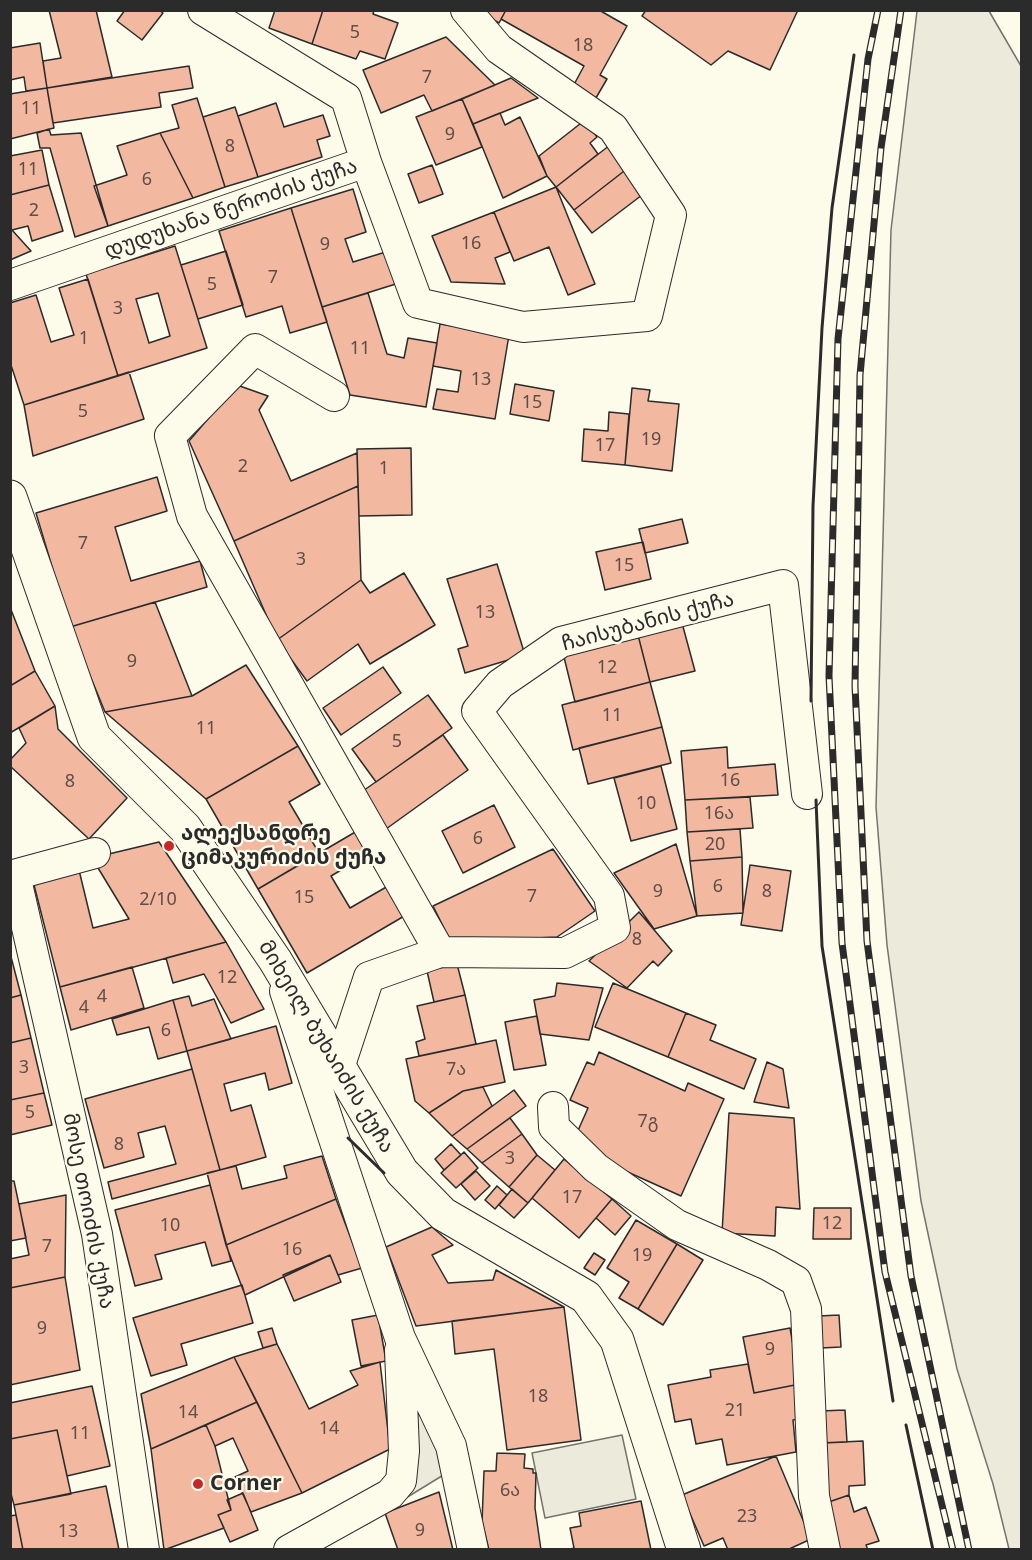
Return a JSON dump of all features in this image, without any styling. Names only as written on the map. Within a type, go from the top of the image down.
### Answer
[{"type":"street","points":[[203,10],[346,98],[366,162]]},
{"type":"street","name":"დუდუხანა წეროძის ქუჩა","points":[[10,285],[366,162],[418,303],[523,327],[647,316],[671,215],[613,128],[499,49],[466,10]]},
{"type":"street","points":[[334,396],[255,349],[170,436],[192,516],[440,952]]},
{"type":"street","name":"მიხეილ ბუხაიძის ქუჩა","points":[[10,497],[94,737],[185,828],[274,960],[402,1172],[443,1214],[586,1297],[616,1340],[684,1550]]},
{"type":"street","name":"ჩაისუბანის ქუჩა","points":[[339,1068],[369,977],[440,952],[565,953],[615,928],[609,896],[477,711],[500,684],[561,642],[783,585],[807,794]]},
{"type":"street","points":[[13,875],[95,853]]},
{"type":"street","name":"მოსე თოიძის ქუჩა","points":[[13,875],[97,1234],[144,1550]]},
{"type":"street","points":[[274,960],[400,1338],[451,1446],[473,1550]]},
{"type":"street","points":[[553,1107],[554,1126],[596,1168],[677,1225],[768,1265],[796,1281],[806,1309],[814,1496],[825,1550]]},
{"type":"street","points":[[289,1550],[390,1494],[401,1481],[404,1451],[400,1338]]},
{"type":"shaded area","points":[[917,11],[989,11],[1021,66],[1021,1549],[1009,1549],[993,1484],[957,1369],[921,1201],[887,945],[876,807],[891,230]]},
{"type":"shaded area","points":[[411,1375],[445,1474],[401,1501]]},
{"type":"shaded area","points":[[622,1435],[636,1499],[545,1518],[532,1453]]},
{"type":"building","points":[[49,10],[96,10],[112,77],[47,88],[43,61],[61,58]]},
{"type":"building","points":[[125,10],[159,10],[163,13],[142,40],[117,21]]},
{"type":"building","points":[[275,10],[323,10],[312,44],[269,28]]},
{"type":"building","points":[[323,10],[374,10],[373,14],[398,23],[385,59],[360,51],[356,59],[312,44]]},
{"type":"building","points":[[477,10],[506,10],[499,23]]},
{"type":"building","points":[[506,10],[599,10],[627,26],[600,75],[607,79],[593,103],[571,90],[584,66],[501,19]]},
{"type":"building","points":[[646,10],[798,10],[770,70],[728,51],[711,65],[642,16]]},
{"type":"building","points":[[446,37],[495,85],[432,111],[424,95],[381,113],[363,70]]},
{"type":"building","points":[[40,43],[47,88],[26,91],[24,77],[10,80],[10,48]]},
{"type":"building","points":[[189,66],[193,88],[159,93],[161,107],[53,123],[47,88]]},
{"type":"building","points":[[511,78],[538,98],[473,124],[462,99]]},
{"type":"building","points":[[47,88],[54,128],[10,139],[10,94]]},
{"type":"building","points":[[197,98],[225,187],[193,198],[160,133],[179,128],[172,105]]},
{"type":"building","points":[[462,99],[482,147],[436,165],[416,117]]},
{"type":"building","points":[[276,103],[284,127],[323,115],[330,136],[317,140],[322,157],[258,177],[238,116]]},
{"type":"building","points":[[235,107],[258,177],[225,187],[203,117]]},
{"type":"building","points":[[500,113],[505,125],[520,117],[547,176],[503,198],[473,124]]},
{"type":"building","points":[[585,120],[597,137],[590,143],[598,154],[556,187],[547,176],[539,156]]},
{"type":"building","points":[[49,129],[51,135],[81,133],[108,226],[75,237],[50,148],[40,148],[37,133]]},
{"type":"building","points":[[160,133],[193,198],[108,226],[94,186],[127,175],[117,146]]},
{"type":"building","points":[[610,145],[628,168],[574,210],[556,187]]},
{"type":"building","points":[[42,150],[49,185],[10,195],[10,156]]},
{"type":"building","points":[[432,165],[443,194],[419,203],[408,174]]},
{"type":"building","points":[[628,168],[646,192],[592,233],[574,210]]},
{"type":"building","points":[[49,185],[63,231],[32,241],[28,226],[12,230],[31,251],[10,260],[10,195]]},
{"type":"building","points":[[556,187],[595,284],[568,295],[549,247],[514,261],[494,212]]},
{"type":"building","points":[[353,189],[366,232],[345,239],[353,262],[389,251],[399,283],[322,307],[291,208]]},
{"type":"building","points":[[291,208],[327,322],[290,333],[282,306],[246,317],[219,231]]},
{"type":"building","points":[[494,212],[510,252],[495,258],[505,284],[451,282],[432,236]]},
{"type":"building","points":[[175,246],[207,348],[118,376],[86,274]],"holes":[[[158,293],[170,336],[149,343],[136,299]]]},
{"type":"building","points":[[226,251],[243,305],[198,319],[181,265]]},
{"type":"building","points":[[88,279],[118,376],[24,405],[10,362],[10,303],[36,295],[51,342],[74,335],[59,288]]},
{"type":"building","points":[[368,293],[387,354],[404,358],[408,338],[437,343],[426,407],[350,395],[322,307]]},
{"type":"building","points":[[440,324],[509,335],[495,419],[433,409],[437,389],[458,392],[461,371],[433,366]]},
{"type":"building","points":[[129,372],[144,419],[33,456],[24,405]]},
{"type":"building","points":[[515,384],[554,391],[549,421],[510,414]]},
{"type":"building","points":[[237,385],[268,396],[259,410],[291,481],[357,453],[358,486],[234,541],[189,441]]},
{"type":"building","points":[[632,388],[650,390],[648,401],[679,404],[672,471],[625,465]]},
{"type":"building","points":[[609,412],[629,414],[625,465],[582,461],[584,429],[608,431]]},
{"type":"building","points":[[411,448],[412,515],[359,516],[357,449]]},
{"type":"building","points":[[157,477],[167,511],[115,527],[131,581],[200,561],[207,587],[70,627],[36,513]]},
{"type":"building","points":[[358,486],[361,580],[277,640],[234,541]]},
{"type":"building","points":[[682,519],[688,543],[645,553],[639,529]]},
{"type":"building","points":[[643,542],[651,579],[605,590],[596,552]]},
{"type":"building","points":[[497,564],[525,655],[465,673],[458,649],[468,646],[447,579]]},
{"type":"building","points":[[404,573],[435,625],[370,664],[358,644],[307,681],[277,640],[361,580],[370,593]]},
{"type":"building","points":[[155,602],[192,696],[105,712],[70,627]]},
{"type":"building","points":[[10,607],[35,671],[10,686]]},
{"type":"building","points":[[682,623],[695,671],[650,682],[638,635]]},
{"type":"building","points":[[638,635],[650,682],[575,702],[563,653]]},
{"type":"building","points":[[246,665],[298,746],[206,799],[105,712],[192,696]]},
{"type":"building","points":[[383,667],[401,693],[341,735],[323,708]]},
{"type":"building","points":[[35,671],[55,706],[10,733],[10,686]]},
{"type":"building","points":[[650,682],[662,727],[573,750],[562,705]]},
{"type":"building","points":[[428,695],[452,728],[376,782],[352,749]]},
{"type":"building","points":[[55,706],[58,729],[127,798],[89,839],[10,766],[10,760],[26,743],[19,728]]},
{"type":"building","points":[[662,727],[671,763],[588,784],[579,748]]},
{"type":"building","points":[[443,735],[468,770],[386,829],[360,793]]},
{"type":"building","points":[[298,746],[320,784],[289,802],[319,853],[258,889],[206,799]]},
{"type":"building","points":[[727,747],[728,768],[775,764],[778,795],[685,800],[681,751]]},
{"type":"building","points":[[661,766],[677,829],[631,841],[614,778]]},
{"type":"building","points":[[750,797],[753,828],[687,832],[685,800]]},
{"type":"building","points":[[494,805],[515,847],[463,873],[442,831]]},
{"type":"building","points":[[740,829],[742,857],[690,861],[687,832]]},
{"type":"building","points":[[357,831],[370,853],[331,876],[350,908],[388,886],[406,915],[307,973],[258,889]]},
{"type":"building","points":[[159,842],[226,942],[60,987],[33,881],[79,870],[93,928],[129,919],[92,858]]},
{"type":"building","points":[[676,844],[697,916],[654,929],[614,873]]},
{"type":"building","points":[[553,849],[595,911],[557,937],[451,942],[433,906]]},
{"type":"building","points":[[742,857],[743,913],[697,916],[690,861]]},
{"type":"building","points":[[750,865],[791,871],[782,931],[741,925]]},
{"type":"building","points":[[639,912],[672,951],[658,966],[653,961],[627,988],[589,961]]},
{"type":"building","points":[[226,942],[264,1009],[231,1023],[204,974],[173,983],[166,958]]},
{"type":"building","points":[[10,953],[21,995],[10,998]]},
{"type":"building","points":[[457,964],[465,995],[434,1002],[427,971]]},
{"type":"building","points":[[132,967],[144,1008],[71,1030],[60,987]]},
{"type":"building","points":[[557,983],[603,988],[589,1040],[540,1034],[534,1000],[555,996]]},
{"type":"building","points":[[613,983],[686,1013],[668,1057],[595,1027]]},
{"type":"building","points":[[21,995],[31,1038],[10,1043],[10,998]]},
{"type":"building","points":[[465,995],[476,1044],[419,1056],[416,1042],[425,1039],[417,1006]]},
{"type":"building","points":[[189,996],[192,1006],[214,999],[231,1039],[187,1051],[173,1000]]},
{"type":"building","points":[[173,1000],[187,1051],[158,1059],[149,1027],[117,1035],[112,1019]]},
{"type":"building","points":[[686,1013],[716,1025],[710,1040],[756,1059],[744,1089],[668,1057]]},
{"type":"building","points":[[537,1016],[546,1065],[514,1070],[505,1022]]},
{"type":"building","points":[[276,1026],[292,1083],[269,1090],[265,1073],[224,1084],[231,1111],[251,1105],[266,1157],[220,1170],[187,1051]]},
{"type":"building","points":[[31,1038],[44,1093],[10,1100],[10,1043]]},
{"type":"building","points":[[496,1040],[505,1082],[463,1091],[429,1113],[415,1101],[406,1059]]},
{"type":"building","points":[[599,1052],[685,1091],[688,1083],[724,1099],[681,1196],[601,1160],[576,1135],[588,1108],[570,1100],[587,1062],[594,1065]]},
{"type":"building","points":[[767,1062],[783,1069],[789,1108],[754,1102]]},
{"type":"building","points":[[192,1069],[220,1170],[112,1199],[108,1182],[176,1164],[165,1126],[138,1133],[144,1157],[104,1168],[85,1099]]},
{"type":"building","points":[[483,1087],[492,1106],[452,1136],[429,1113],[463,1091]]},
{"type":"building","points":[[514,1090],[526,1106],[467,1149],[452,1136]]},
{"type":"building","points":[[44,1093],[52,1125],[10,1135],[10,1100]]},
{"type":"building","points":[[729,1113],[794,1118],[800,1209],[776,1207],[775,1236],[722,1233]]},
{"type":"building","points":[[510,1118],[522,1134],[482,1163],[467,1149]]},
{"type":"building","points":[[522,1134],[537,1155],[509,1187],[482,1163]]},
{"type":"building","points":[[451,1144],[461,1155],[444,1170],[435,1159]]},
{"type":"building","points":[[464,1152],[478,1168],[456,1188],[441,1173]]},
{"type":"building","points":[[537,1155],[555,1170],[528,1203],[509,1187]]},
{"type":"building","points":[[322,1156],[336,1199],[226,1245],[207,1173],[236,1166],[242,1189],[287,1178],[284,1166]]},
{"type":"building","points":[[564,1159],[612,1199],[579,1238],[532,1198]]},
{"type":"building","points":[[476,1171],[490,1186],[475,1200],[461,1184]]},
{"type":"building","points":[[10,1181],[14,1181],[26,1238],[10,1241]]},
{"type":"building","points":[[210,1185],[231,1261],[212,1266],[205,1242],[155,1255],[162,1279],[135,1286],[115,1210]]},
{"type":"building","points":[[497,1186],[507,1195],[495,1209],[485,1200]]},
{"type":"building","points":[[512,1189],[528,1203],[514,1218],[499,1205]]},
{"type":"building","points":[[66,1195],[65,1277],[10,1288],[10,1259],[29,1255],[19,1204]]},
{"type":"building","points":[[336,1199],[362,1268],[338,1275],[330,1255],[245,1295],[226,1245]]},
{"type":"building","points":[[612,1199],[631,1216],[615,1235],[596,1218]]},
{"type":"building","points":[[814,1208],[851,1208],[851,1239],[813,1239]]},
{"type":"building","points":[[636,1220],[677,1244],[638,1309],[619,1298],[629,1282],[607,1268]]},
{"type":"building","points":[[432,1227],[453,1245],[432,1255],[448,1283],[493,1280],[496,1270],[564,1307],[416,1326],[386,1247]]},
{"type":"building","points":[[677,1244],[703,1260],[663,1325],[638,1309]]},
{"type":"building","points":[[594,1253],[605,1260],[595,1275],[584,1268]]},
{"type":"building","points":[[330,1255],[341,1282],[294,1301],[283,1275]]},
{"type":"building","points":[[65,1277],[80,1370],[10,1385],[10,1288]]},
{"type":"building","points":[[242,1285],[253,1323],[181,1344],[187,1365],[151,1376],[133,1318]]},
{"type":"building","points":[[564,1307],[581,1440],[507,1450],[494,1349],[455,1354],[452,1321]]},
{"type":"building","points":[[378,1315],[386,1361],[361,1366],[352,1320]]},
{"type":"building","points":[[839,1315],[841,1347],[821,1348],[819,1316]]},
{"type":"building","points":[[272,1328],[277,1344],[263,1348],[258,1332]]},
{"type":"building","points":[[790,1328],[800,1384],[754,1393],[743,1337]]},
{"type":"building","points":[[277,1344],[309,1409],[358,1385],[350,1371],[380,1362],[390,1449],[302,1493],[234,1357]]},
{"type":"building","points":[[234,1357],[257,1402],[151,1449],[141,1394]]},
{"type":"building","points":[[748,1364],[754,1393],[800,1384],[799,1419],[793,1420],[796,1452],[727,1465],[722,1439],[696,1444],[691,1419],[675,1422],[668,1385],[711,1377],[710,1370]]},
{"type":"building","points":[[92,1386],[110,1466],[67,1476],[57,1430],[10,1439],[10,1403]]},
{"type":"building","points":[[257,1402],[302,1493],[251,1512],[235,1477],[248,1471],[233,1438],[215,1446],[206,1425]]},
{"type":"building","points":[[845,1410],[847,1442],[821,1443],[820,1411]]},
{"type":"building","points":[[206,1425],[215,1446],[231,1510],[218,1515],[224,1528],[164,1550],[151,1449]]},
{"type":"building","points":[[57,1430],[71,1494],[14,1505],[10,1490],[10,1439]]},
{"type":"building","points":[[863,1441],[865,1485],[849,1486],[849,1495],[823,1504],[821,1443]]},
{"type":"building","points":[[497,1453],[525,1454],[524,1468],[533,1469],[533,1473],[536,1473],[535,1508],[541,1550],[489,1550],[482,1522],[484,1471],[496,1471]]},
{"type":"building","points":[[776,1456],[811,1539],[787,1550],[728,1550],[723,1538],[704,1546],[682,1495]]},
{"type":"building","points":[[106,1486],[119,1550],[23,1550],[14,1505]]},
{"type":"building","points":[[439,1492],[453,1550],[398,1550],[385,1513]]},
{"type":"building","points":[[243,1493],[258,1530],[230,1542],[218,1515],[231,1510],[227,1500]]},
{"type":"building","points":[[849,1495],[854,1512],[866,1507],[879,1541],[866,1545],[868,1550],[831,1550],[823,1504]]},
{"type":"building","points":[[641,1501],[651,1550],[567,1550],[574,1548],[570,1528],[581,1526],[579,1513]]},
{"type":"building","points":[[16,1515],[23,1550],[10,1550],[10,1516]]},
{"type":"railway","points":[[878,10],[868,59],[838,339],[829,676],[842,943],[885,1272],[953,1550]]},
{"type":"railway","points":[[901,10],[881,148],[860,375],[855,686],[867,941],[911,1276],[969,1550]]},
{"type":"wall","points":[[811,701],[813,506],[822,328],[832,208],[854,55]]},
{"type":"wall","points":[[816,800],[822,946],[893,1401]]},
{"type":"wall","points":[[348,1138],[384,1173]]},
{"type":"wall","points":[[906,1425],[933,1550]]},
{"type":"place","name":"ალექსანდრე ციმაკურიძის ქუჩა","points":[[169,846]]},
{"type":"place","name":"Corner","points":[[198,1484]]}]
